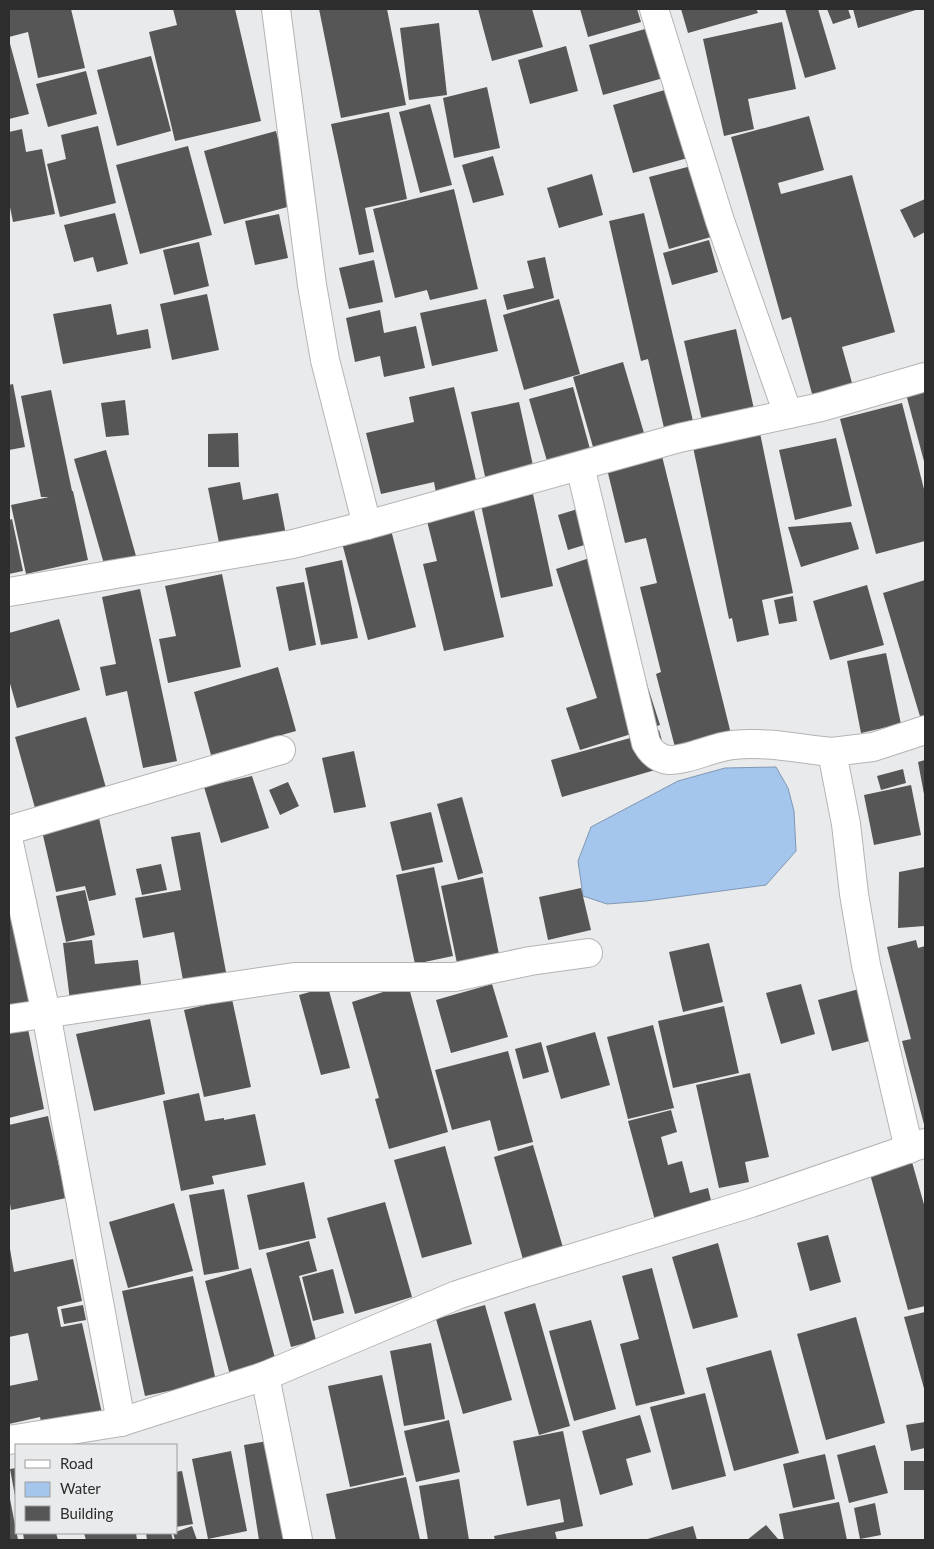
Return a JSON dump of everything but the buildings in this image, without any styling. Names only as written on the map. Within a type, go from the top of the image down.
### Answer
[{"type":"street","points":[[276,9],[315,304],[325,360],[367,525]]},
{"type":"street","points":[[654,9],[720,221],[788,414]]},
{"type":"street","points":[[9,592],[293,544],[679,438],[821,408],[925,377]]},
{"type":"street","points":[[580,466],[646,743],[651,752],[667,760],[677,760],[713,749],[751,744],[832,752],[873,746],[925,730]]},
{"type":"street","points":[[9,830],[281,750]]},
{"type":"street","points":[[9,1440],[121,1422],[265,1376],[457,1296],[520,1274],[751,1203],[917,1146],[866,965],[854,894],[846,824],[832,752]]},
{"type":"street","points":[[9,842],[46,1013],[121,1422]]},
{"type":"street","points":[[9,1019],[294,977],[455,977],[530,961],[588,953]]},
{"type":"street","points":[[265,1376],[298,1540]]},
{"type":"water","points":[[776,767],[788,788],[794,811],[796,851],[766,885],[646,901],[607,904],[583,896],[578,861],[591,827],[678,781],[725,768]]}]
